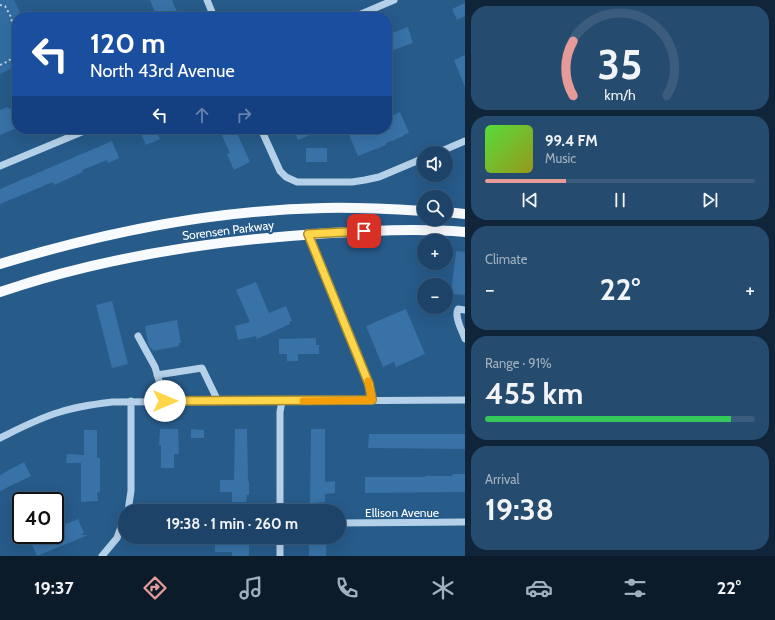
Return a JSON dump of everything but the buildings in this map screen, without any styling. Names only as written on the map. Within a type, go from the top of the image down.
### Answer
[{"type":"main road","name":"Sorensen Parkway","points":[[0,264],[53,248],[120,232],[204,217],[244,212],[325,208],[417,211]]},
{"type":"main road","points":[[453,213],[465,214]]},
{"type":"main road","name":"Sorensen Parkway","points":[[0,292],[85,267],[186,247],[308,234],[393,230],[439,230],[465,232]]},
{"type":"street","points":[[206,0],[212,12]]},
{"type":"street","points":[[366,12],[394,0]]},
{"type":"street","points":[[0,166],[77,134]]},
{"type":"street","points":[[263,134],[280,171],[286,177],[297,182],[352,182],[365,180],[379,177],[417,161]]},
{"type":"street","points":[[453,146],[465,141]]},
{"type":"street","points":[[308,234],[369,384],[372,400]]},
{"type":"street","points":[[465,310],[458,309],[456,312],[465,339]]},
{"type":"street","points":[[138,336],[155,368],[165,401]]},
{"type":"street","points":[[157,375],[202,368],[218,401]]},
{"type":"street","points":[[0,438],[60,411],[83,406],[131,401],[465,400]]},
{"type":"street","points":[[129,504],[131,491],[131,401]]},
{"type":"street","points":[[280,504],[280,412],[282,401]]},
{"type":"street","name":"Ellison Avenue","points":[[346,523],[465,522]]},
{"type":"street","points":[[102,556],[118,536]]},
{"type":"street","points":[[280,544],[280,556]]},
{"type":"path","points":[[0,4],[5,6],[12,22]]},
{"type":"path","points":[[0,65],[12,58]]},
{"type":"shaded area","points":[[0,0],[14,0],[20,12],[12,12],[12,68],[0,74]]},
{"type":"slow traffic","points":[[303,401],[372,400],[368,381]]},
{"type":"route","points":[[165,401],[372,400],[369,384],[308,234],[364,231]]}]
